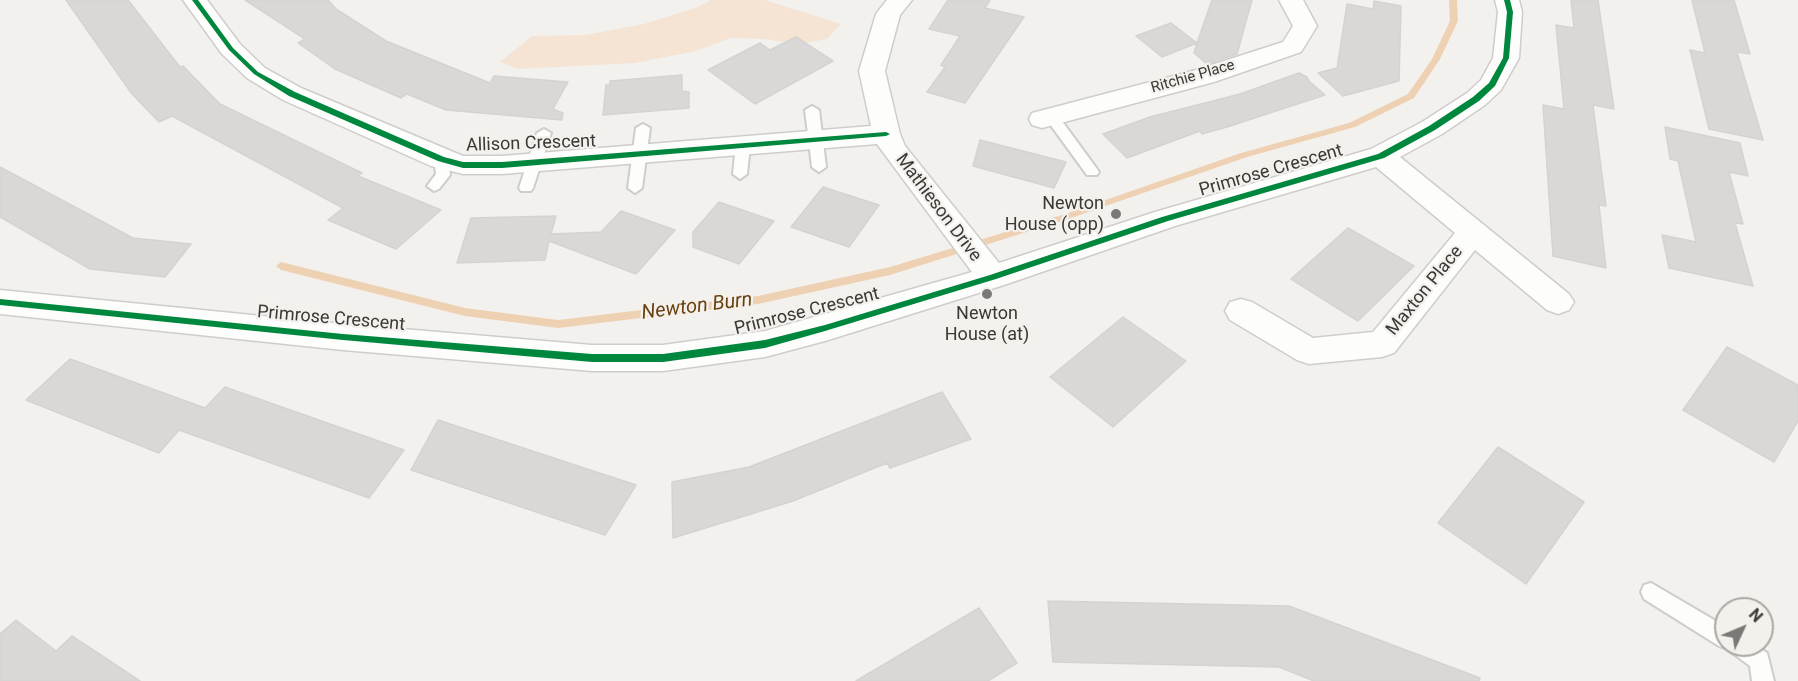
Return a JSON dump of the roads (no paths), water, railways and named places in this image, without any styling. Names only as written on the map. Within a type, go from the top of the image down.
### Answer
[{"type":"street","name":"Allison Crescent","points":[[195,0],[231,49],[256,73],[292,94],[441,159],[463,165],[529,175],[642,141],[743,146],[885,134]]},
{"type":"street","name":"Mathieson Drive","points":[[900,0],[888,14],[872,71],[885,134],[893,149],[986,270]]},
{"type":"street","name":"Ritchie Place","points":[[1046,118],[1205,76],[1292,47],[1305,26],[1291,0]]},
{"type":"street","name":"Primrose Crescent","points":[[0,302],[592,358],[663,358],[765,344],[825,328],[986,270],[1381,156],[1432,128],[1476,99],[1492,84],[1506,58],[1510,12],[1507,0]]},
{"type":"street","name":"Maxton Place","points":[[1381,156],[1558,302]]},
{"type":"street","name":"Maxton Place","points":[[1241,311],[1309,351],[1382,344],[1473,231]]},
{"type":"lane","points":[[812,110],[819,167]]},
{"type":"lane","points":[[1046,118],[1092,172]]},
{"type":"lane","points":[[529,175],[544,134]]},
{"type":"lane","points":[[635,188],[642,141]]},
{"type":"lane","points":[[740,174],[743,146]]},
{"type":"lane","points":[[434,186],[443,175],[441,159]]},
{"type":"lane","points":[[1651,592],[1714,631]]},
{"type":"lane","points":[[1755,657],[1760,660],[1763,681]]},
{"type":"waterway","name":"Newton Burn","points":[[281,266],[465,312],[558,324],[758,300],[890,271],[1068,216],[1244,155],[1352,125],[1411,96],[1436,59],[1454,21],[1453,0]]},
{"type":"place","name":"Newton House (opp)","points":[[1116,214]]},
{"type":"place","name":"Newton House (at)","points":[[987,294]]}]
